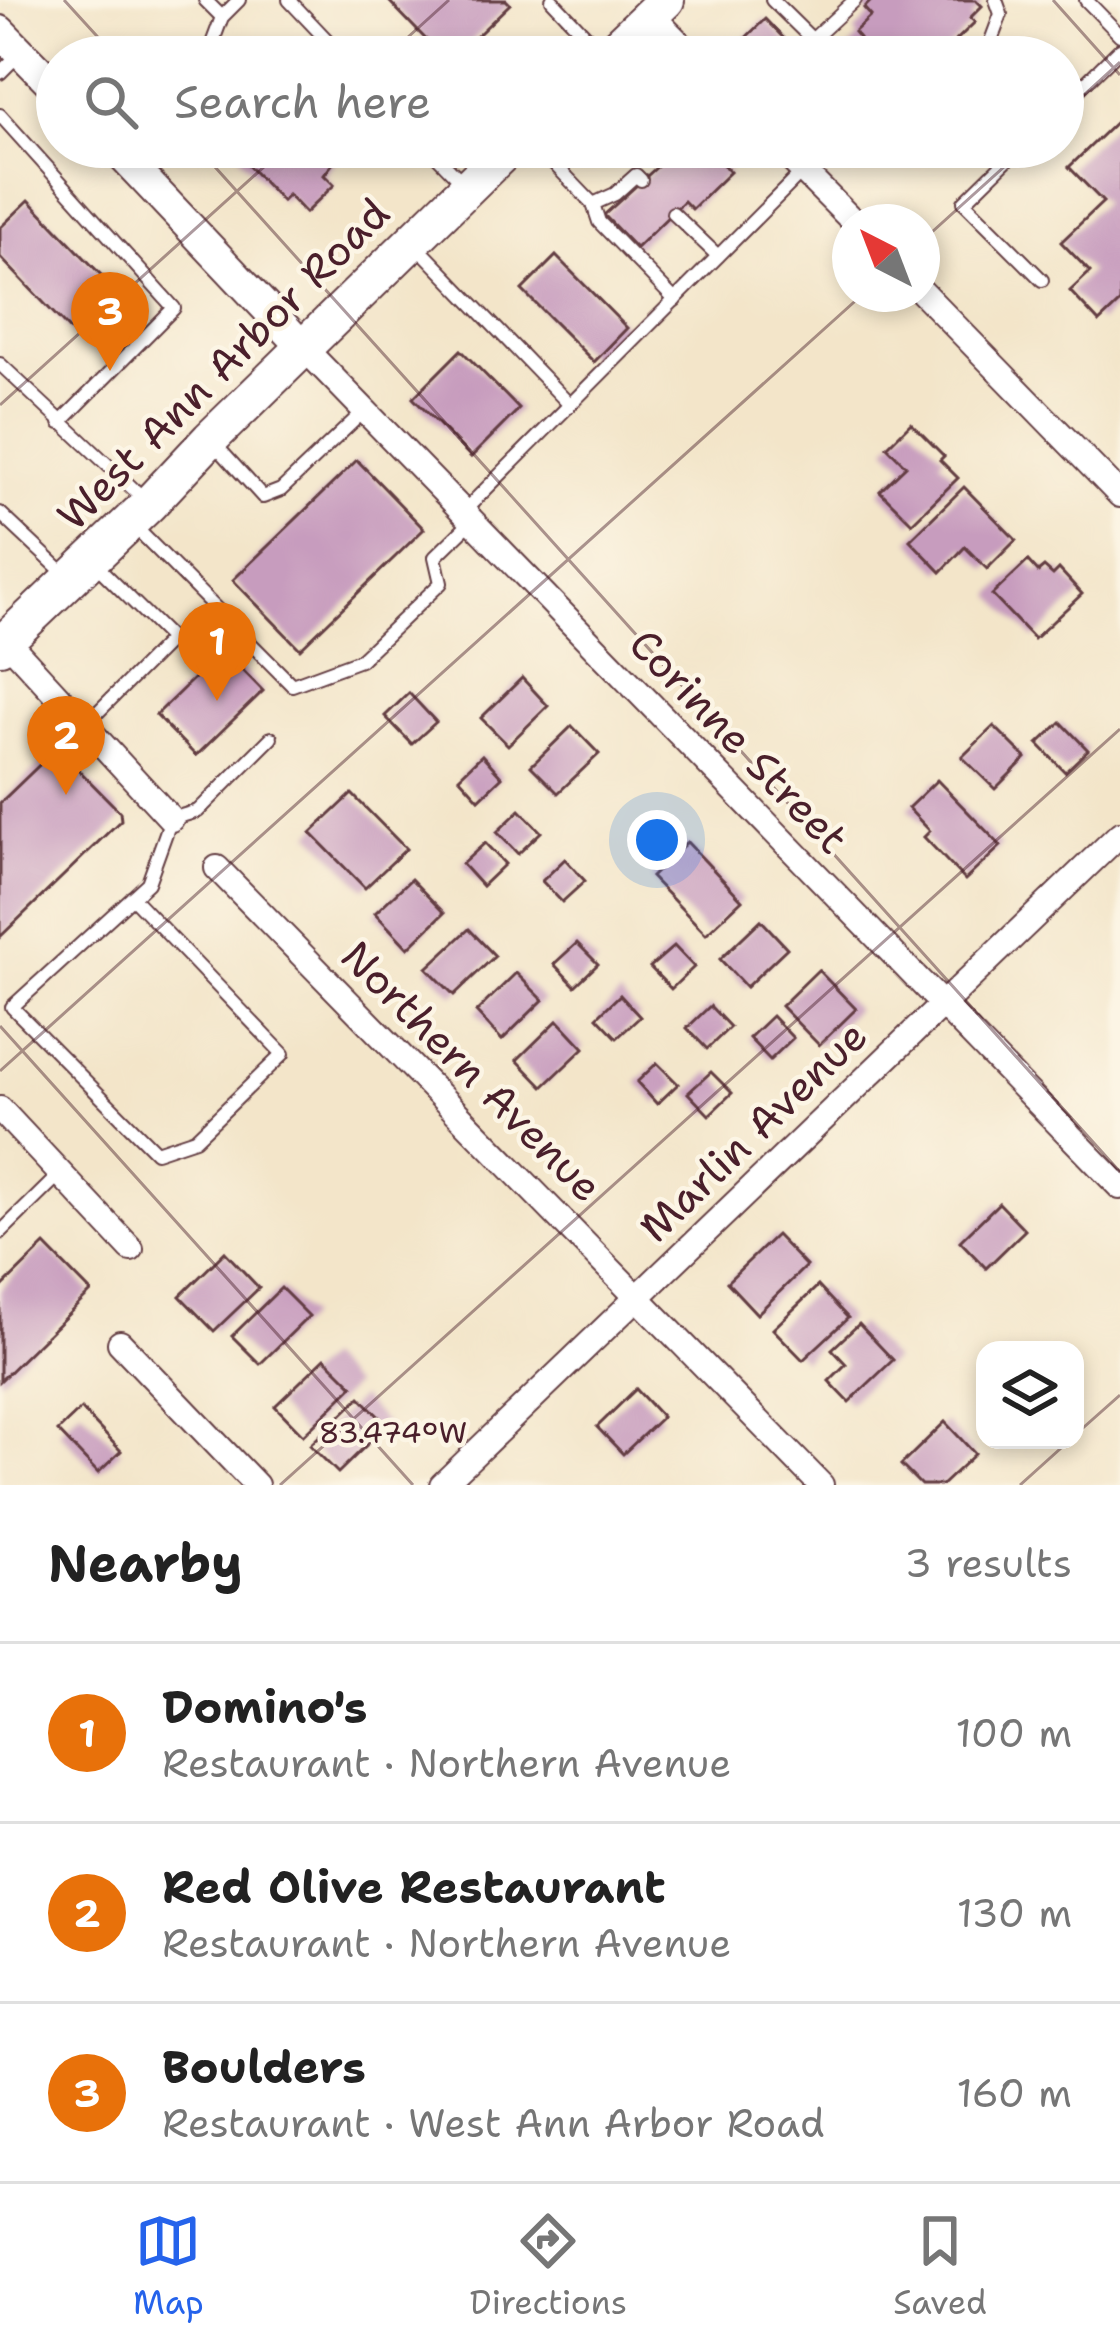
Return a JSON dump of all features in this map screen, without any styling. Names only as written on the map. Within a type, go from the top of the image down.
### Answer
[{"type":"main road","points":[[628,36],[659,7]]},
{"type":"main road","name":"West Ann Arbor Road","points":[[2,640],[140,513],[487,168]]},
{"type":"street","points":[[659,7],[679,36]]},
{"type":"street","points":[[7,52],[36,73]]},
{"type":"street","points":[[134,168],[304,348]]},
{"type":"street","points":[[799,168],[836,204]]},
{"type":"street","points":[[940,310],[1120,495]]},
{"type":"street","name":"Corinne Street","points":[[304,348],[1120,1187]]},
{"type":"street","points":[[2,640],[171,819]]},
{"type":"street","name":"Marlin Avenue","points":[[442,1485],[1120,834]]},
{"type":"street","name":"Northern Avenue","points":[[217,868],[821,1485]]},
{"type":"street","points":[[0,1109],[131,1249]]},
{"type":"street","points":[[120,1343],[256,1485]]},
{"type":"lane","points":[[206,0],[222,16]]},
{"type":"lane","points":[[215,36],[222,16],[239,0]]},
{"type":"lane","points":[[289,0],[323,36]]},
{"type":"lane","points":[[552,0],[586,36]]},
{"type":"lane","points":[[772,0],[808,36]]},
{"type":"lane","points":[[816,36],[855,0]]},
{"type":"lane","points":[[993,36],[1001,14],[996,0]]},
{"type":"lane","points":[[1086,0],[1120,34]]},
{"type":"lane","points":[[1084,84],[1120,49]]},
{"type":"lane","points":[[0,115],[36,155]]},
{"type":"lane","points":[[48,168],[174,308],[60,423]]},
{"type":"lane","points":[[448,168],[467,187]]},
{"type":"lane","points":[[558,168],[592,204],[599,222],[675,300]]},
{"type":"lane","points":[[999,168],[964,202],[1042,280]]},
{"type":"lane","points":[[0,364],[60,423],[292,685],[360,660],[441,583],[435,557],[467,518],[571,405],[803,172]]},
{"type":"lane","points":[[592,204],[615,194],[636,176],[640,180]]},
{"type":"lane","points":[[673,213],[718,256]]},
{"type":"lane","points":[[412,241],[571,405]]},
{"type":"lane","points":[[210,439],[263,497],[281,490],[363,412]]},
{"type":"lane","points":[[0,513],[171,639],[85,725]]},
{"type":"lane","points":[[132,897],[283,1054],[195,1139],[156,1152],[12,1007],[132,897],[148,883],[171,819],[198,811],[271,738]]},
{"type":"lane","points":[[0,1233],[61,1173]]},
{"type":"building","points":[[388,0],[506,0],[510,4],[477,36],[423,36]]},
{"type":"building","points":[[872,0],[976,0],[982,6],[961,36],[857,36],[854,32],[871,16],[864,8]]},
{"type":"building","points":[[765,19],[782,36],[747,36]]},
{"type":"building","points":[[1120,118],[1120,302],[1099,322],[1070,291],[1090,272],[1061,242],[1103,202],[1070,168],[1084,168],[1084,153]]},
{"type":"building","points":[[250,168],[329,168],[324,175],[334,185],[305,213],[288,195],[282,201]]},
{"type":"building","points":[[656,168],[726,168],[730,172],[692,209],[684,201],[636,248],[604,215]]},
{"type":"building","points":[[29,200],[129,304],[85,346],[0,257],[0,228]]},
{"type":"building","points":[[556,256],[627,328],[594,362],[522,290]]},
{"type":"building","points":[[461,350],[519,409],[471,457],[413,398]]},
{"type":"building","points":[[911,423],[944,456],[940,460],[958,478],[912,523],[880,491],[906,466],[887,447]]},
{"type":"building","points":[[357,460],[424,529],[300,649],[233,580]]},
{"type":"building","points":[[964,487],[1016,540],[987,569],[965,547],[941,572],[910,540]]},
{"type":"building","points":[[1028,561],[1038,572],[1044,567],[1053,575],[1059,569],[1082,594],[1034,639],[992,595]]},
{"type":"building","points":[[223,650],[263,691],[196,756],[156,715]]},
{"type":"building","points":[[522,678],[548,706],[508,745],[481,718]]},
{"type":"building","points":[[409,693],[436,722],[412,744],[385,716]]},
{"type":"building","points":[[1061,722],[1088,750],[1065,772],[1038,744]]},
{"type":"building","points":[[572,726],[599,754],[558,793],[531,766]]},
{"type":"building","points":[[994,726],[1026,758],[995,789],[962,757]]},
{"type":"building","points":[[57,748],[120,812],[121,820],[0,937],[0,803]]},
{"type":"building","points":[[482,755],[502,777],[479,799],[459,777]]},
{"type":"building","points":[[937,780],[1001,846],[965,880],[924,837],[930,831],[908,808]]},
{"type":"building","points":[[352,794],[406,849],[365,888],[311,833]]},
{"type":"building","points":[[520,810],[541,832],[518,854],[497,832]]},
{"type":"building","points":[[687,842],[742,900],[706,934],[651,877]]},
{"type":"building","points":[[485,843],[505,864],[482,886],[462,864]]},
{"type":"building","points":[[565,859],[585,881],[562,902],[542,881]]},
{"type":"building","points":[[411,879],[444,913],[408,948],[375,913]]},
{"type":"building","points":[[761,920],[787,948],[746,987],[720,959]]},
{"type":"building","points":[[469,929],[495,956],[454,995],[427,968]]},
{"type":"building","points":[[577,943],[598,964],[575,986],[554,964]]},
{"type":"building","points":[[674,946],[694,967],[671,989],[650,967]]},
{"type":"building","points":[[818,970],[856,1009],[819,1045],[781,1006]]},
{"type":"building","points":[[516,973],[543,1000],[502,1040],[476,1012]]},
{"type":"building","points":[[620,995],[640,1017],[617,1038],[597,1017]]},
{"type":"building","points":[[710,1006],[730,1027],[707,1049],[687,1028]]},
{"type":"building","points":[[772,1016],[793,1038],[770,1060],[749,1038]]},
{"type":"building","points":[[558,1020],[584,1048],[543,1087],[517,1060]]},
{"type":"building","points":[[657,1063],[678,1084],[657,1104],[637,1082]]},
{"type":"building","points":[[711,1072],[732,1093],[709,1115],[688,1093]]},
{"type":"building","points":[[999,1203],[1025,1230],[986,1268],[960,1241]]},
{"type":"building","points":[[776,1235],[806,1266],[757,1314],[727,1282]]},
{"type":"building","points":[[45,1245],[91,1292],[0,1381],[0,1289]]},
{"type":"building","points":[[225,1252],[259,1288],[214,1331],[180,1296]]},
{"type":"building","points":[[818,1286],[848,1318],[803,1360],[773,1329]]},
{"type":"building","points":[[281,1288],[309,1316],[260,1364],[232,1336]]},
{"type":"building","points":[[859,1324],[893,1360],[849,1402],[829,1381],[846,1364],[832,1349]]},
{"type":"building","points":[[325,1358],[353,1386],[303,1435],[275,1406]]},
{"type":"building","points":[[636,1389],[662,1417],[623,1454],[597,1427]]},
{"type":"building","points":[[360,1397],[387,1425],[338,1473],[310,1445]]},
{"type":"building","points":[[81,1409],[121,1451],[98,1473],[58,1431]]},
{"type":"building","points":[[945,1422],[975,1454],[942,1485],[921,1485],[901,1465]]},
{"type":"place","name":"Boulders","points":[[110,371]]},
{"type":"place","name":"Domino's","points":[[217,701]]},
{"type":"place","name":"Red Olive Restaurant","points":[[66,795]]}]
